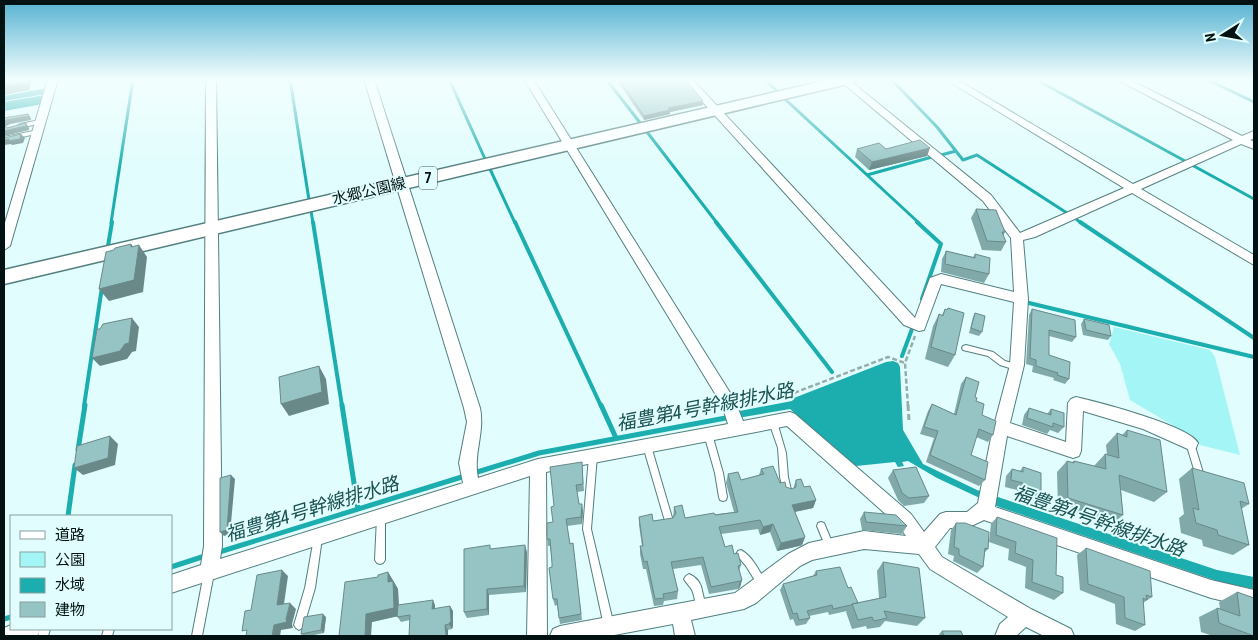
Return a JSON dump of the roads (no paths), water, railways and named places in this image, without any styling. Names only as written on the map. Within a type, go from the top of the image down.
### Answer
[{"type":"main road","name":"水郷公園線","points":[[4,277],[724,109]]},
{"type":"street","points":[[4,246],[44,109]]},
{"type":"street","points":[[209,572],[213,546],[211,109]]},
{"type":"street","points":[[378,109],[475,422],[470,479]]},
{"type":"street","points":[[546,109],[734,417]]},
{"type":"street","points":[[880,109],[987,198],[1017,238],[1021,299],[1016,367],[986,502],[974,517],[967,520],[946,520],[924,546]]},
{"type":"street","points":[[999,109],[1254,262]]},
{"type":"street","points":[[1179,109],[1254,146]]},
{"type":"street","points":[[715,111],[909,322],[919,326],[935,281],[941,279],[1021,299]]},
{"type":"street","points":[[1017,238],[1031,234],[1254,134]]},
{"type":"street","points":[[1002,427],[1073,450],[1076,403],[1097,408],[1176,435],[1190,443]]},
{"type":"street","points":[[172,584],[381,517],[470,479],[708,434],[734,417],[772,422],[790,418],[905,520],[936,563],[1057,635]]},
{"type":"street","points":[[537,636],[538,466]]},
{"type":"street","points":[[986,502],[1211,589],[1254,599]]},
{"type":"street","points":[[560,636],[736,602],[749,596],[794,560],[809,552],[864,540],[924,546]]},
{"type":"street","points":[[680,612],[685,636]]},
{"type":"street","points":[[1005,636],[1007,631],[1024,616]]},
{"type":"street","points":[[7,636],[28,630]]},
{"type":"lane","points":[[10,128],[39,127]]},
{"type":"lane","points":[[4,139],[39,127]]},
{"type":"lane","points":[[966,348],[990,354],[1016,367]]},
{"type":"lane","points":[[772,422],[781,445],[783,478],[788,492]]},
{"type":"lane","points":[[708,434],[723,497]]},
{"type":"lane","points":[[1190,443],[1200,476]]},
{"type":"lane","points":[[647,446],[668,521]]},
{"type":"lane","points":[[593,456],[587,529],[609,627]]},
{"type":"lane","points":[[380,560],[381,517]]},
{"type":"lane","points":[[821,526],[830,547]]},
{"type":"lane","points":[[299,625],[310,588],[318,537]]},
{"type":"lane","points":[[741,554],[763,585]]},
{"type":"lane","points":[[197,636],[209,572]]},
{"type":"lane","points":[[689,579],[696,586],[701,608]]},
{"type":"water","points":[[893,361],[898,363],[900,367],[903,430],[923,464],[977,490],[1217,570],[1254,577],[1254,589],[1223,583],[999,507],[937,478],[908,461],[902,462],[904,466],[898,467],[895,462],[856,466],[848,463],[790,409],[732,419],[729,413],[792,401],[794,398],[886,362]]},
{"type":"waterway","points":[[111,223],[128,109]]},
{"type":"waterway","points":[[295,109],[309,200]]},
{"type":"waterway","points":[[462,109],[485,159]]},
{"type":"waterway","points":[[629,109],[641,124]]},
{"type":"waterway","points":[[796,109],[867,175]]},
{"type":"waterway","points":[[920,109],[956,151]]},
{"type":"waterway","points":[[1090,109],[1185,161]]},
{"type":"waterway","points":[[647,132],[717,223]]},
{"type":"waterway","points":[[941,155],[956,151]]},
{"type":"waterway","points":[[956,151],[963,160],[977,155],[1067,213]]},
{"type":"waterway","points":[[867,175],[932,157]]},
{"type":"waterway","points":[[1192,165],[1254,199]]},
{"type":"waterway","points":[[490,169],[515,223]]},
{"type":"waterway","points":[[867,175],[919,223]]},
{"type":"waterway","points":[[311,211],[313,223]]},
{"type":"waterway","points":[[1077,220],[1082,223]]},
{"type":"waterway","points":[[108,246],[112,222]]},
{"type":"waterway","points":[[313,222],[342,406]]},
{"type":"waterway","points":[[515,222],[601,406]]},
{"type":"waterway","points":[[716,222],[832,372]]},
{"type":"waterway","points":[[917,222],[941,244],[922,299]]},
{"type":"waterway","points":[[1080,222],[1254,338]]},
{"type":"waterway","points":[[84,406],[102,287]]},
{"type":"waterway","points":[[1029,303],[1254,357]]},
{"type":"waterway","points":[[902,356],[912,329]]},
{"type":"waterway","points":[[78,450],[85,405]]},
{"type":"waterway","points":[[342,405],[358,509]]},
{"type":"waterway","points":[[601,405],[616,438]]},
{"type":"waterway","name":"福豊第4号幹線排水路","points":[[474,473],[539,453],[731,417]]},
{"type":"waterway","points":[[68,515],[75,465]]},
{"type":"waterway","name":"福豊第4号幹線排水路","points":[[216,553],[465,476]]},
{"type":"waterway","name":"福豊第4号幹線排水路","points":[[172,567],[205,556]]},
{"type":"waterway","name":"福豊第4号幹線排水路","points":[[4,619],[10,617]]}]
